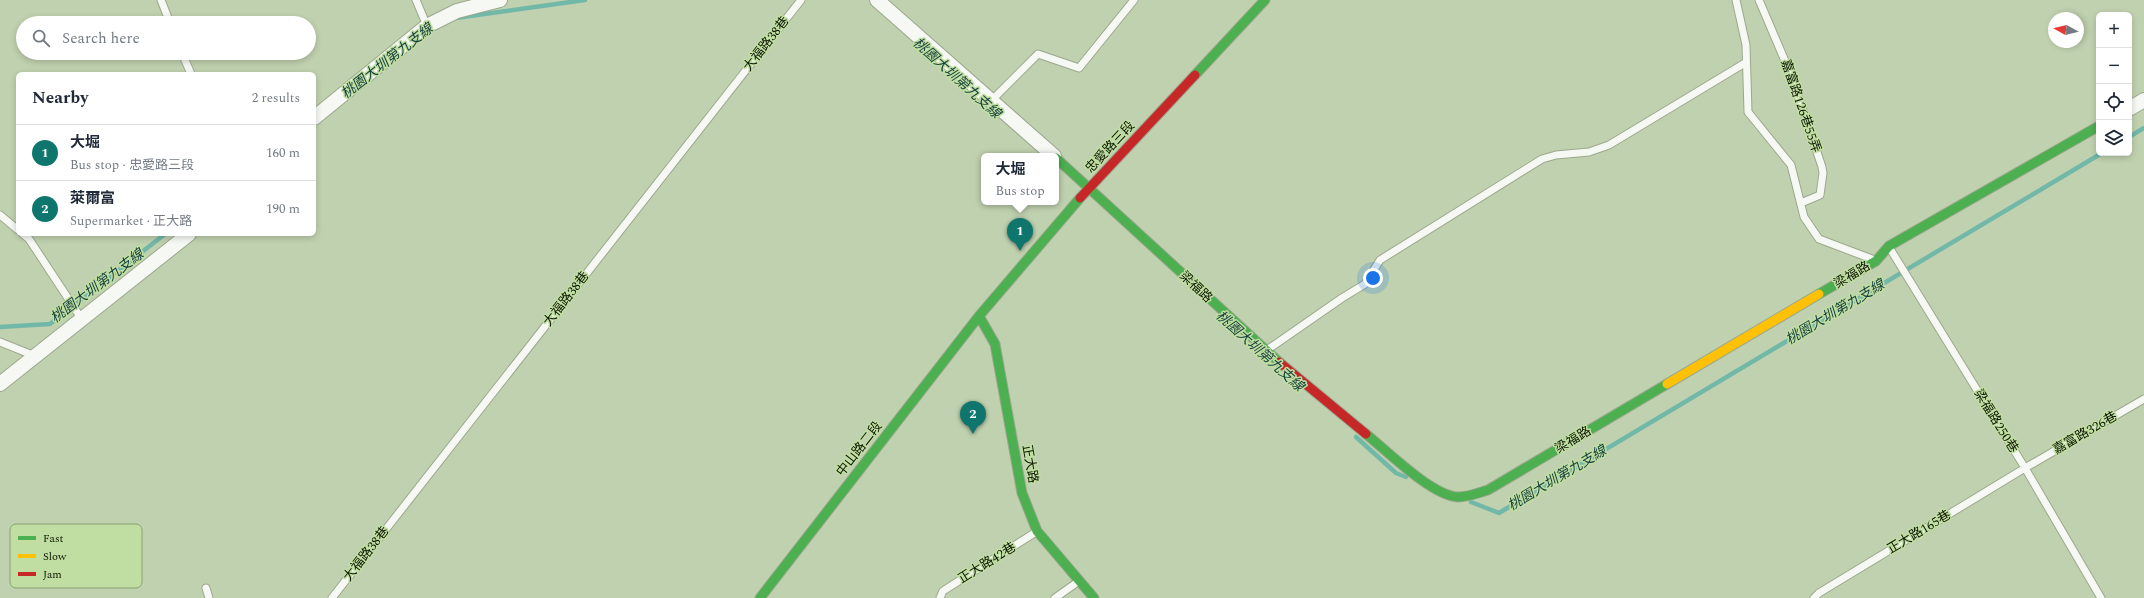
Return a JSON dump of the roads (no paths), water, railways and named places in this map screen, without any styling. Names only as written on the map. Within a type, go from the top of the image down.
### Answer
[{"type":"street","points":[[316,116],[427,26],[457,11],[500,0]]},
{"type":"street","points":[[877,0],[1050,153]]},
{"type":"street","name":"忠愛路三段","points":[[979,316],[1089,188],[1265,0]]},
{"type":"street","points":[[2132,107],[2144,100]]},
{"type":"street","name":"梁福路","points":[[1059,161],[1266,351],[1429,486],[1445,496],[1464,498],[1488,490],[1876,261],[1889,246],[2096,128]]},
{"type":"street","points":[[0,384],[81,318],[187,236]]},
{"type":"street","name":"正大路","points":[[979,316],[995,344],[1022,494],[1037,531],[1094,598]]},
{"type":"street","name":"中山路二段","points":[[760,598],[979,316]]},
{"type":"lane","points":[[161,0],[167,16]]},
{"type":"lane","points":[[416,0],[427,26]]},
{"type":"lane","name":"大福路38巷","points":[[332,598],[801,0]]},
{"type":"lane","points":[[991,101],[1038,54],[1079,68],[1134,0]]},
{"type":"lane","points":[[1736,0],[1746,45],[1745,64],[1748,112],[1791,165],[1804,218],[1819,239],[1876,261]]},
{"type":"lane","name":"嘉富路126巷55弄","points":[[1759,0],[1791,74],[1822,167],[1822,190],[1820,195],[1801,203]]},
{"type":"lane","points":[[185,60],[190,72]]},
{"type":"lane","points":[[1266,351],[1342,298],[1365,284],[1380,260],[1542,159],[1556,155],[1589,152],[1609,145],[1745,64]]},
{"type":"lane","points":[[0,215],[16,228]]},
{"type":"lane","points":[[25,236],[29,239],[81,318]]},
{"type":"lane","name":"梁福路250巷","points":[[1889,246],[2025,468],[2101,598]]},
{"type":"lane","points":[[0,342],[36,356]]},
{"type":"lane","name":"嘉富路326巷","points":[[2025,468],[2144,399]]},
{"type":"lane","name":"正大路165巷","points":[[1814,598],[1826,589],[2025,468]]},
{"type":"lane","name":"正大路42巷","points":[[940,598],[943,591],[1037,531]]},
{"type":"lane","points":[[1055,598],[1080,580]]},
{"type":"lane","points":[[206,588],[209,598]]},
{"type":"waterway","name":"桃園大圳第九支線","points":[[456,18],[585,0]]},
{"type":"waterway","name":"桃園大圳第九支線","points":[[2132,135],[2144,128]]},
{"type":"waterway","name":"桃園大圳第九支線","points":[[1471,502],[1499,513],[2097,156]]},
{"type":"waterway","name":"桃園大圳第九支線","points":[[0,327],[50,324],[162,236]]},
{"type":"waterway","name":"桃園大圳第九支線","points":[[1356,437],[1396,473],[1406,477]]},
{"type":"place","name":"大堀","points":[[1020,251]]},
{"type":"place","name":"萊爾富","points":[[973,434]]}]
